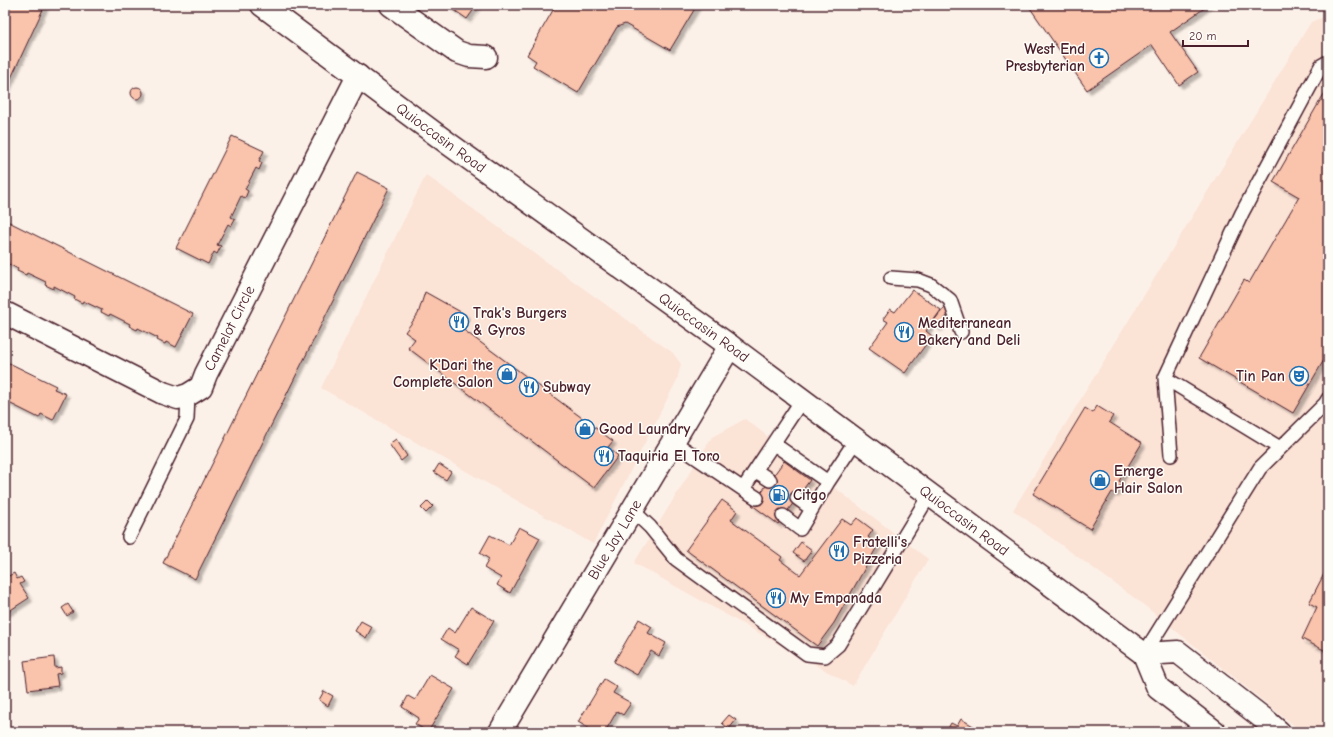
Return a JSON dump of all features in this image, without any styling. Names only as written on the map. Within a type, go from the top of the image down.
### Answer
[{"type":"main road","name":"Quioccasin Road","points":[[262,5],[449,144],[730,346],[1144,654]]},
{"type":"main road","points":[[391,5],[457,52],[469,56],[486,57]]},
{"type":"main road","name":"Camelot Circle","points":[[188,395],[201,387],[206,374],[358,76]]},
{"type":"main road","points":[[5,313],[162,393],[178,398],[188,395]]},
{"type":"main road","name":"Blue Jay Lane","points":[[500,732],[730,346]]},
{"type":"main road","points":[[1214,732],[1158,688],[1144,654],[1178,652],[1280,732]]},
{"type":"lane","points":[[1171,455],[1165,378],[1242,212],[1321,66],[1328,62]]},
{"type":"lane","points":[[891,278],[918,280],[931,285],[950,300],[961,332]]},
{"type":"lane","points":[[1165,378],[1280,448]]},
{"type":"lane","points":[[129,537],[187,419],[188,395]]},
{"type":"lane","points":[[1144,654],[1260,468],[1325,404],[1328,399]]},
{"type":"lane","points":[[743,489],[802,400]]},
{"type":"lane","points":[[783,516],[800,529],[828,482],[856,440]]},
{"type":"lane","points":[[672,441],[757,498]]},
{"type":"lane","points":[[774,444],[828,482]]},
{"type":"lane","points":[[756,471],[770,480]]},
{"type":"lane","points":[[632,510],[650,527],[676,559],[807,654],[825,656],[838,645],[930,494]]},
{"type":"lane","points":[[797,498],[812,509]]},
{"type":"shaded area","points":[[1328,15],[1328,732],[1302,732],[1140,602],[1013,510],[1311,22]]},
{"type":"shaded area","points":[[426,175],[673,353],[681,364],[677,380],[593,544],[321,388]]},
{"type":"shaded area","points":[[745,419],[928,559],[853,686],[634,563],[712,437]]},
{"type":"building","points":[[8,5],[45,5],[5,91],[5,11]]},
{"type":"building","points":[[447,5],[477,5],[467,19]]},
{"type":"building","points":[[556,5],[697,5],[670,50],[625,24],[617,27],[578,93],[533,66],[536,61],[527,55]]},
{"type":"building","name":"West End Presbyterian","points":[[1028,5],[1209,5],[1170,32],[1198,72],[1179,85],[1152,45],[1087,90]]},
{"type":"building","points":[[135,87],[139,87],[143,93],[139,99],[135,99],[131,95],[131,91]]},
{"type":"building","points":[[1328,87],[1328,353],[1293,413],[1199,358],[1244,280],[1249,283],[1299,197],[1273,182]]},
{"type":"building","points":[[232,136],[264,151],[259,161],[262,163],[259,170],[256,168],[245,189],[248,191],[245,198],[241,196],[231,217],[235,219],[231,226],[228,224],[217,245],[221,246],[217,254],[214,252],[208,264],[176,248]]},
{"type":"building","points":[[357,172],[389,188],[195,579],[163,563]]},
{"type":"building","points":[[5,220],[193,314],[176,347],[166,342],[165,344],[157,340],[158,338],[138,328],[137,330],[129,326],[130,324],[110,314],[109,316],[101,312],[102,310],[83,301],[82,303],[74,299],[75,297],[54,286],[54,289],[45,285],[46,282],[27,273],[26,275],[17,271],[18,269],[5,262]]},
{"type":"building","points":[[912,290],[941,310],[926,331],[932,336],[905,373],[869,348],[888,322],[883,319],[890,309],[895,312]]},
{"type":"building","points":[[425,292],[466,315],[461,328],[613,441],[608,447],[618,456],[594,488],[408,348],[415,339],[405,332],[418,314]]},
{"type":"building","points":[[944,308],[950,312],[938,328],[932,323]]},
{"type":"building","points":[[5,361],[56,386],[54,389],[66,394],[53,420],[41,414],[39,418],[5,401]]},
{"type":"building","points":[[1097,406],[1113,416],[1109,422],[1142,443],[1119,481],[1122,483],[1115,494],[1112,492],[1090,529],[1033,494],[1085,408],[1093,413]]},
{"type":"building","points":[[396,439],[407,456],[401,461],[389,444]]},
{"type":"building","points":[[784,461],[810,480],[778,524],[752,505]]},
{"type":"building","points":[[439,464],[451,472],[446,480],[434,472]]},
{"type":"building","points":[[722,500],[737,511],[731,520],[782,557],[780,560],[800,575],[842,519],[851,525],[857,518],[873,530],[868,537],[878,545],[834,623],[817,646],[686,550]]},
{"type":"building","points":[[428,501],[433,506],[426,513],[421,508]]},
{"type":"building","points":[[519,527],[540,538],[510,593],[497,585],[501,578],[484,568],[489,559],[480,553],[490,535],[509,545]]},
{"type":"building","points":[[801,542],[812,550],[804,561],[793,553]]},
{"type":"building","points":[[14,573],[17,579],[21,577],[24,582],[20,584],[29,598],[6,613],[5,578]]},
{"type":"building","points":[[1324,574],[1328,576],[1328,652],[1302,639],[1317,607],[1309,603]]},
{"type":"building","points":[[68,604],[73,612],[67,616],[62,608]]},
{"type":"building","points":[[471,607],[494,621],[468,664],[455,656],[459,650],[441,639],[448,628],[455,633]]},
{"type":"building","points":[[639,619],[652,627],[648,633],[666,643],[659,656],[651,651],[637,675],[614,662]]},
{"type":"building","points":[[361,621],[372,627],[366,638],[355,631]]},
{"type":"building","points":[[54,657],[55,668],[61,667],[61,673],[56,674],[58,686],[28,690],[24,661]]},
{"type":"building","points":[[430,675],[454,689],[428,732],[415,724],[419,718],[402,707],[408,696],[415,700]]},
{"type":"building","points":[[604,679],[617,687],[613,693],[631,703],[623,715],[617,711],[605,732],[595,732],[578,722]]},
{"type":"building","points":[[324,691],[333,696],[328,706],[319,700]]},
{"type":"building","points":[[729,715],[736,720],[729,729],[722,723]]},
{"type":"building","points":[[961,719],[982,731],[946,732],[951,723],[957,726]]},
{"type":"place","name":"West End Presbyterian","points":[[1099,58]]},
{"type":"place","name":"Trak's Burgers & Gyros","points":[[459,322]]},
{"type":"place","name":"Mediterranean Bakery and Deli","points":[[904,332]]},
{"type":"place","name":"K'Dari the Complete Salon","points":[[507,374]]},
{"type":"place","name":"Tin Pan","points":[[1299,376]]},
{"type":"place","name":"Subway","points":[[529,387]]},
{"type":"place","name":"Good Laundry","points":[[585,429]]},
{"type":"place","name":"Taquiria El Toro","points":[[604,456]]},
{"type":"place","name":"Emerge Hair Salon","points":[[1100,480]]},
{"type":"place","name":"Citgo","points":[[779,495]]},
{"type":"place","name":"Fratelli's Pizzeria","points":[[839,551]]},
{"type":"place","name":"My Empanada","points":[[776,598]]}]
